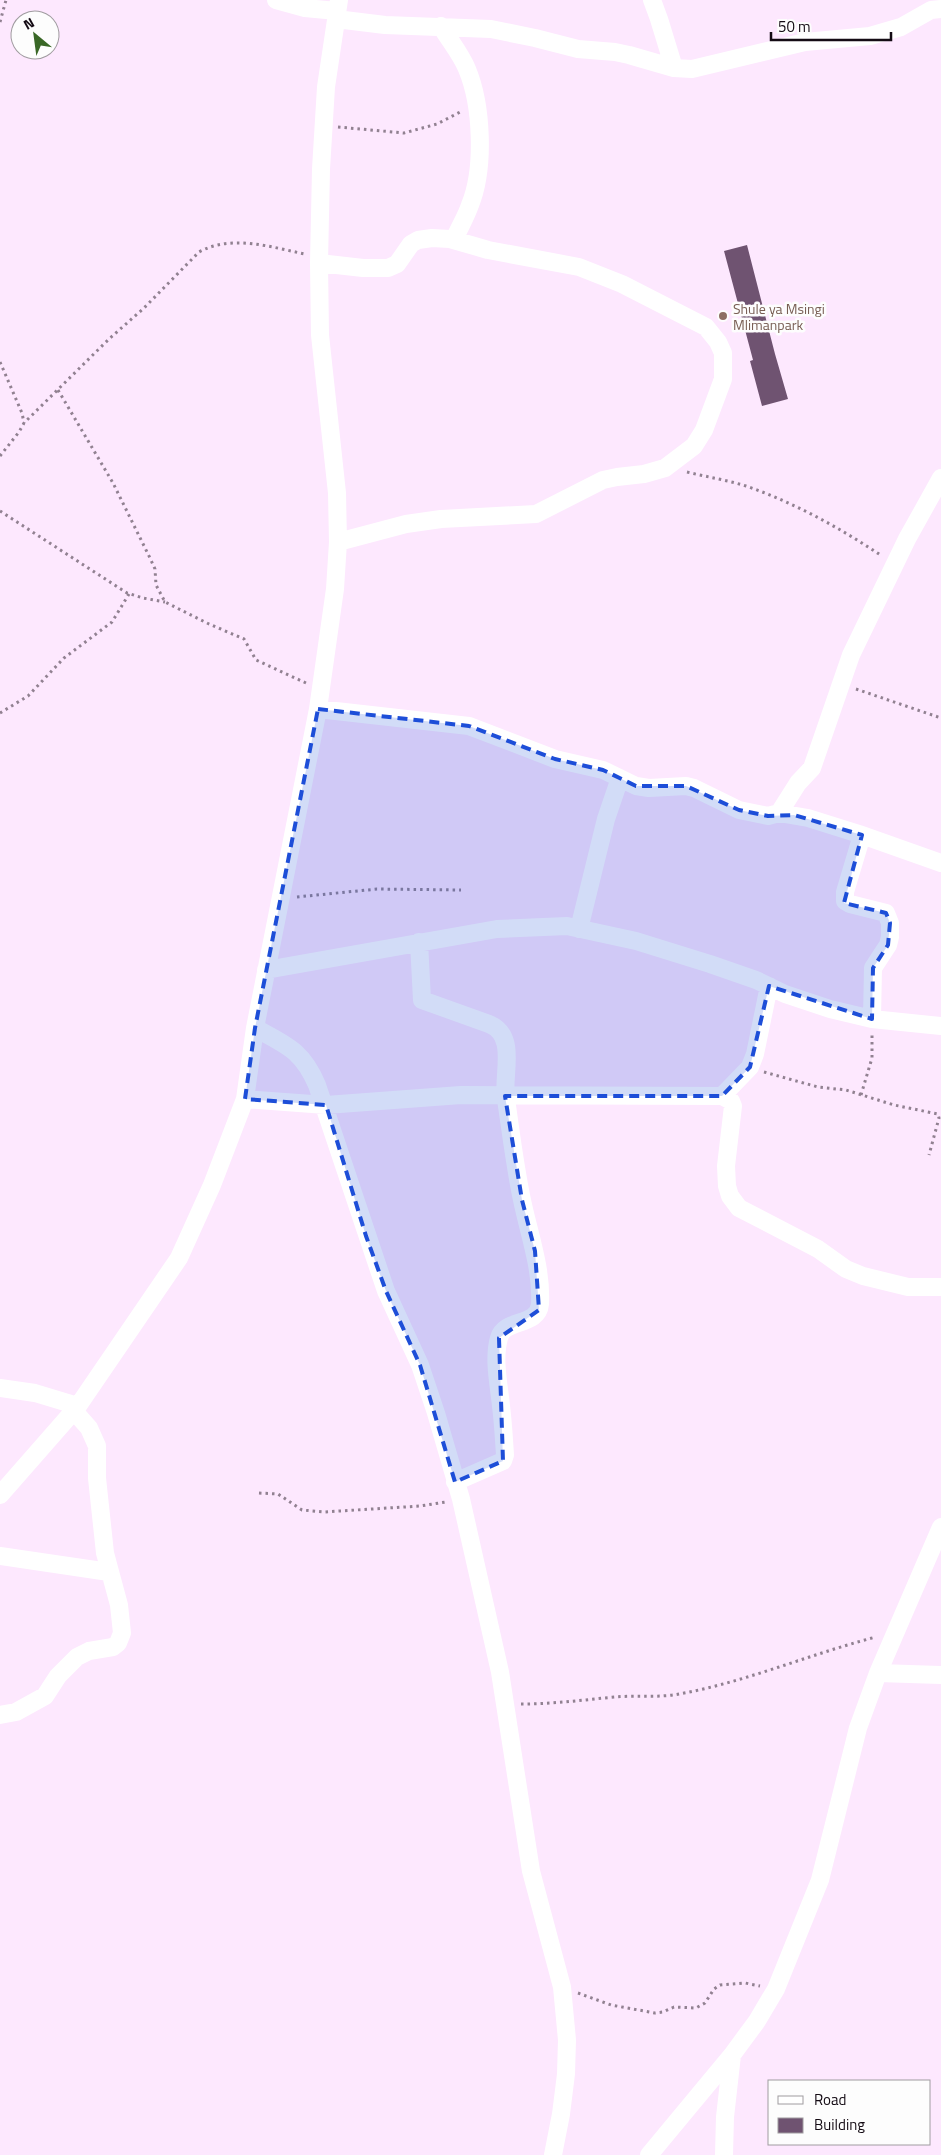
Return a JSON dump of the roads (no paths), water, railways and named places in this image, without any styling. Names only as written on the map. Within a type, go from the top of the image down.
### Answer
[{"type":"street","points":[[276,0],[305,8],[338,10],[385,25],[441,26],[491,30],[535,38],[578,49],[615,52],[674,68],[692,69],[805,42],[870,36],[901,27],[931,10],[941,9]]},
{"type":"street","points":[[652,0],[660,19],[674,68]]},
{"type":"street","points":[[0,1495],[76,1408],[179,1258],[212,1185],[245,1100],[255,1028],[322,690],[336,589],[338,542],[334,467],[320,335],[320,260],[326,87],[338,10]]},
{"type":"street","points":[[441,26],[467,69],[476,104],[479,143],[475,186],[471,204],[454,240]]},
{"type":"street","points":[[320,260],[363,268],[388,268],[397,264],[404,250],[418,240],[454,240],[488,250],[579,267],[630,288],[706,328],[718,342],[723,354],[723,379],[704,430],[694,446],[665,468],[644,474],[617,476],[604,480],[536,514],[441,518],[406,524],[338,542]]},
{"type":"street","points":[[779,813],[798,783],[812,768],[851,655],[895,564],[941,478]]},
{"type":"street","points":[[318,709],[469,726],[555,759],[603,770],[636,786],[649,788],[686,786],[709,794],[739,810],[768,816],[779,813],[808,818],[941,863]]},
{"type":"street","points":[[579,929],[606,819],[620,778]]},
{"type":"street","points":[[862,835],[845,892],[845,901],[886,913],[890,923],[888,945],[873,968],[872,1019]]},
{"type":"street","points":[[266,970],[419,942],[523,926],[567,926],[636,941],[733,972],[786,994],[830,1009],[872,1019],[941,1026]]},
{"type":"street","points":[[419,942],[422,1000],[497,1027],[503,1033],[506,1044],[505,1096],[522,1200],[535,1250],[540,1302],[539,1310],[534,1317],[509,1327],[502,1332],[499,1338],[497,1368],[505,1455],[503,1461],[456,1482]]},
{"type":"street","points":[[722,1096],[750,1067],[755,1054],[769,986]]},
{"type":"street","points":[[255,1028],[297,1052],[312,1071],[326,1105],[366,1236],[386,1291],[420,1365],[461,1499],[500,1672],[531,1871],[562,1987],[567,2040],[566,2074],[553,2155]]},
{"type":"street","points":[[245,1100],[326,1105],[461,1095],[722,1096],[731,1101],[733,1106],[726,1166],[730,1196],[739,1208],[818,1249],[846,1268],[863,1276],[908,1286],[941,1287]]},
{"type":"street","points":[[0,1388],[35,1393],[76,1408],[89,1428],[97,1446],[97,1478],[109,1572],[119,1605],[122,1634],[118,1643],[113,1646],[89,1650],[77,1657],[58,1676],[45,1696],[16,1712],[0,1715]]},
{"type":"street","points":[[649,2155],[732,2055],[757,2021],[776,1989],[820,1880],[844,1792],[858,1728],[878,1673],[941,1527]]},
{"type":"street","points":[[0,1556],[109,1572]]},
{"type":"street","points":[[878,1673],[941,1675]]},
{"type":"street","points":[[724,2155],[725,2117],[732,2055]]},
{"type":"place","name":"Shule ya Msingi Mlimanpark","points":[[723,316]]}]
